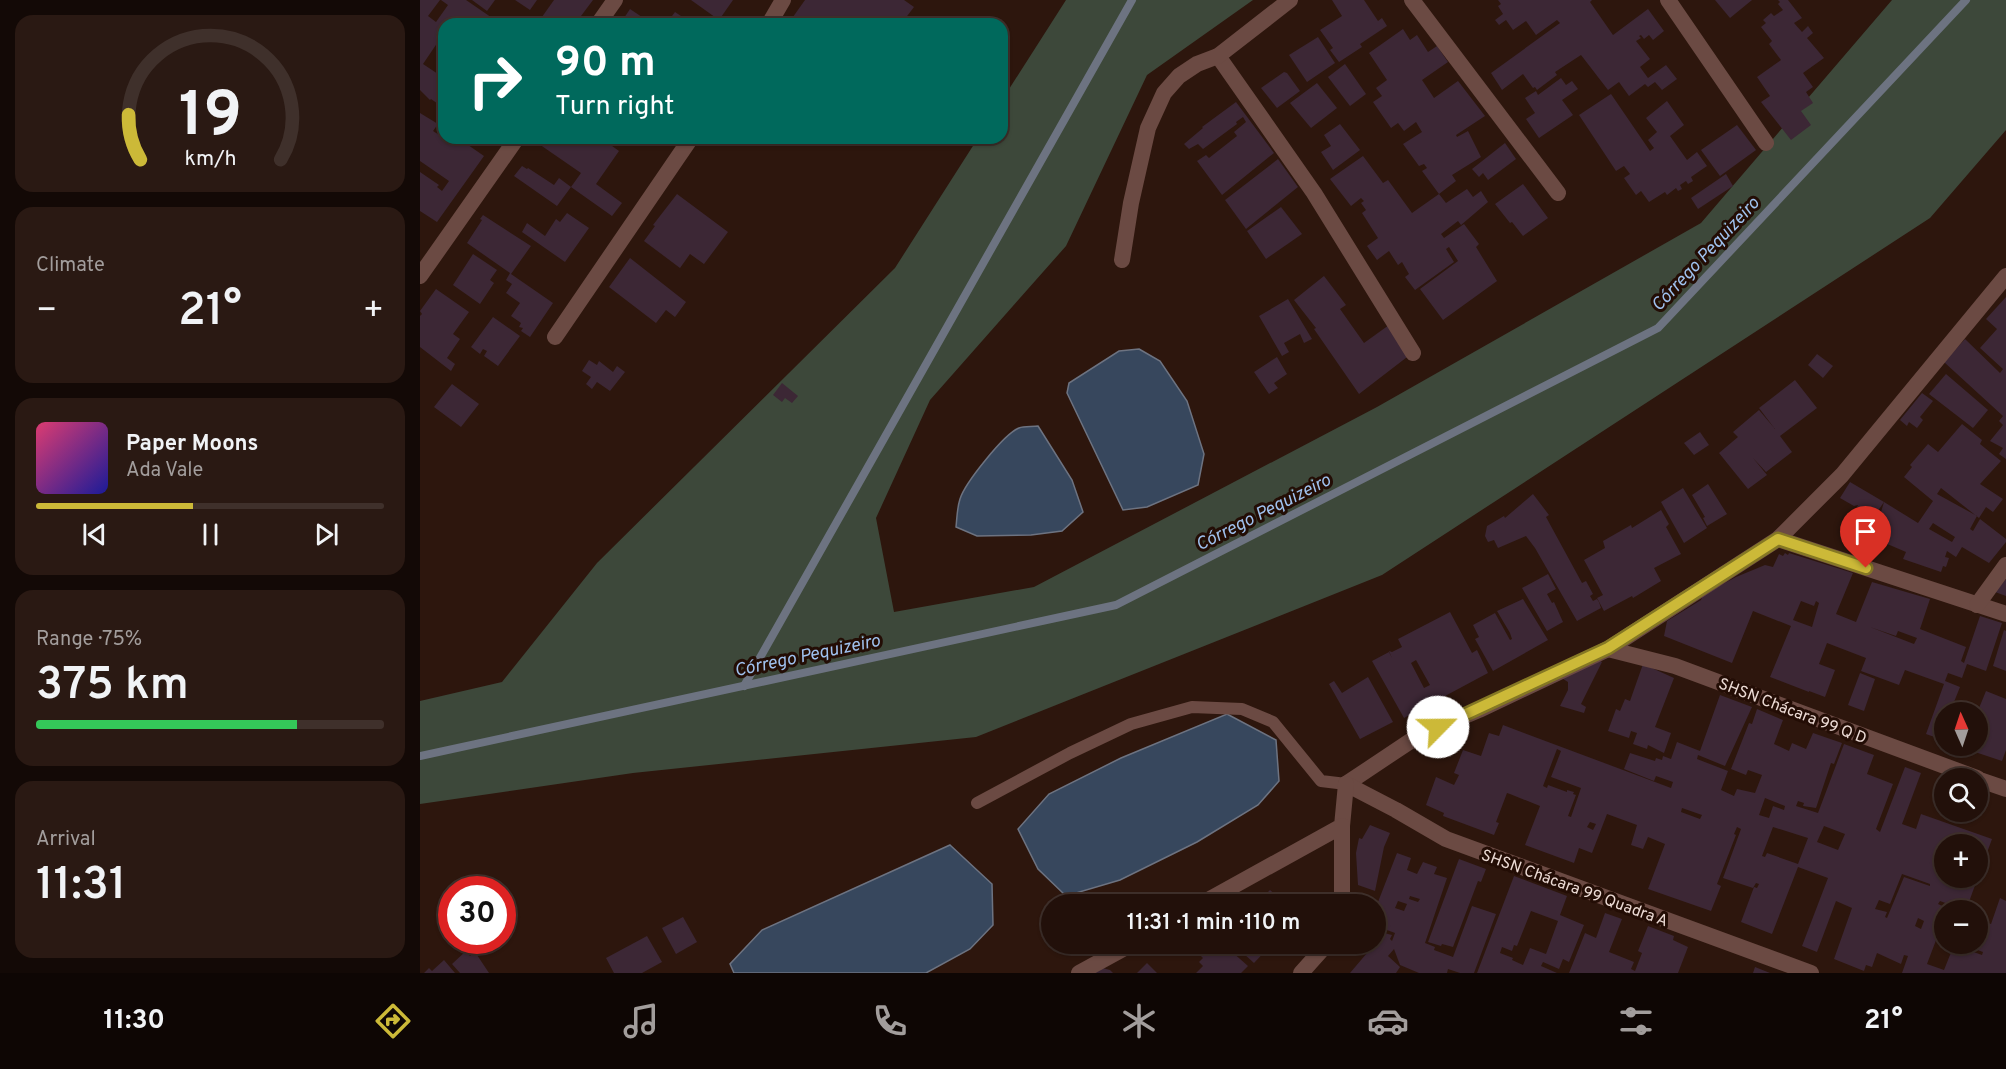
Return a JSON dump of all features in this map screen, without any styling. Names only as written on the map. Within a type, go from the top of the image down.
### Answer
[{"type":"street","points":[[602,18],[615,0]]},
{"type":"street","points":[[772,18],[783,0]]},
{"type":"street","points":[[1122,260],[1131,203],[1148,128],[1164,93],[1179,76],[1197,64],[1218,56],[1290,0]]},
{"type":"street","points":[[1412,0],[1558,193]]},
{"type":"street","points":[[1668,0],[1766,143]]},
{"type":"street","points":[[1218,56],[1314,193],[1413,353]]},
{"type":"street","points":[[420,276],[514,144]]},
{"type":"street","points":[[555,338],[688,144]]},
{"type":"street","points":[[1342,894],[1342,826],[1346,784],[1418,736],[1479,710],[1608,648],[1778,539],[1842,475],[2006,276]]},
{"type":"street","points":[[1778,539],[2006,614]]},
{"type":"street","points":[[1977,605],[2006,565]]},
{"type":"street","name":"SHSN Chácara 99 Q D","points":[[1608,648],[1675,666],[1948,768]]},
{"type":"street","name":"SHSN Chácara 99 Q D","points":[[1988,783],[2006,789]]},
{"type":"street","name":"SHSN Chácara 99 Quadra A","points":[[1346,784],[1446,839],[1811,973]]},
{"type":"street","points":[[1220,894],[1342,826]]},
{"type":"street","points":[[1079,973],[1114,954]]},
{"type":"street","points":[[1301,973],[1318,954]]},
{"type":"lane","points":[[977,803],[1070,753],[1131,724],[1192,707],[1242,709],[1273,722],[1321,781],[1346,784]]},
{"type":"green space","points":[[1066,0],[1253,0],[1147,75],[1066,246],[930,400],[876,518],[894,612],[1034,587],[1377,407],[1701,223],[1892,0],[2006,0],[2006,130],[1930,218],[1382,575],[976,737],[633,773],[420,804],[420,701],[502,682],[597,563],[895,268],[974,144],[1008,144],[1008,91]]},
{"type":"water","points":[[1139,349],[1160,361],[1187,401],[1204,454],[1198,485],[1147,507],[1123,510],[1067,393],[1069,383],[1119,351]]},
{"type":"water","points":[[1038,426],[1072,480],[1083,512],[1062,531],[1031,535],[977,536],[956,527],[963,492],[986,460],[1012,432],[1021,427]]},
{"type":"water","points":[[1227,714],[1276,740],[1279,781],[1258,805],[1197,842],[1120,880],[1073,894],[1064,894],[1038,869],[1018,829],[1049,794],[1121,758]]},
{"type":"water","points":[[950,845],[992,884],[993,925],[970,949],[926,973],[734,973],[730,964],[762,930]]},
{"type":"building","points":[[420,0],[440,0],[428,16],[436,22],[438,19],[438,42],[423,64],[438,74],[438,104],[430,100],[420,90]]},
{"type":"building","points":[[441,0],[466,0],[492,18],[439,18],[448,5]]},
{"type":"building","points":[[472,0],[495,0],[487,11]]},
{"type":"building","points":[[515,0],[537,0],[530,10]]},
{"type":"building","points":[[554,0],[593,0],[580,18],[541,18]]},
{"type":"building","points":[[691,0],[733,0],[720,18],[716,18]]},
{"type":"building","points":[[805,0],[904,0],[914,7],[906,18],[792,18]]},
{"type":"building","points":[[1332,0],[1364,0],[1378,21],[1382,18],[1387,26],[1339,62],[1330,50],[1333,48],[1320,30],[1342,16]]},
{"type":"building","points":[[1498,0],[1592,0],[1590,2],[1613,35],[1648,9],[1664,31],[1653,40],[1649,35],[1644,39],[1641,35],[1639,36],[1641,38],[1636,41],[1650,59],[1640,67],[1648,78],[1666,65],[1677,79],[1662,90],[1655,82],[1648,87],[1645,84],[1629,96],[1619,82],[1608,90],[1581,55],[1555,72],[1557,75],[1537,90],[1523,74],[1502,90],[1491,73],[1560,23],[1557,20],[1536,35],[1526,21],[1513,30],[1506,20],[1499,25],[1495,20],[1503,14],[1498,6],[1501,4]]},
{"type":"building","points":[[1715,0],[1752,0],[1730,18]]},
{"type":"building","points":[[1778,0],[1788,0],[1802,18],[1794,23],[1802,32],[1808,26],[1813,33],[1807,38],[1824,58],[1803,73],[1813,87],[1806,92],[1813,103],[1801,111],[1811,125],[1791,140],[1761,102],[1770,96],[1757,77],[1781,60],[1769,44],[1772,41],[1761,27],[1766,23],[1763,20],[1771,13],[1774,16],[1783,10]]},
{"type":"building","points":[[630,9],[643,18],[624,18]]},
{"type":"building","points":[[675,12],[684,18],[670,18]]},
{"type":"building","points":[[1403,29],[1410,40],[1417,35],[1428,52],[1437,46],[1448,62],[1422,80],[1434,98],[1458,81],[1485,116],[1456,135],[1457,137],[1468,131],[1481,157],[1452,175],[1456,181],[1439,194],[1422,171],[1427,168],[1424,164],[1419,166],[1403,144],[1422,132],[1416,122],[1404,131],[1398,123],[1391,128],[1373,102],[1382,96],[1376,88],[1387,80],[1369,53]]},
{"type":"building","points":[[1318,37],[1335,63],[1307,82],[1289,55]]},
{"type":"building","points":[[1345,64],[1366,94],[1350,106],[1328,77]]},
{"type":"building","points":[[1284,72],[1300,91],[1277,108],[1261,88]]},
{"type":"building","points":[[1561,78],[1566,85],[1572,81],[1578,89],[1562,100],[1573,115],[1539,138],[1526,119],[1535,113],[1525,98],[1536,91],[1538,95]]},
{"type":"building","points":[[1317,83],[1337,108],[1311,128],[1290,103]]},
{"type":"building","points":[[1611,94],[1650,151],[1654,148],[1648,140],[1657,132],[1646,118],[1667,101],[1684,125],[1670,136],[1687,160],[1697,152],[1707,166],[1691,177],[1693,181],[1688,184],[1686,181],[1680,185],[1682,189],[1678,191],[1676,188],[1667,195],[1665,192],[1649,202],[1641,191],[1636,195],[1624,178],[1630,174],[1624,166],[1616,171],[1579,115]]},
{"type":"building","points":[[1236,102],[1274,153],[1222,195],[1197,161],[1206,155],[1209,158],[1237,136],[1234,132],[1246,122],[1243,117],[1203,149],[1198,144],[1189,149],[1184,144],[1202,127]]},
{"type":"building","points":[[420,113],[438,124],[433,131],[438,134],[438,144],[467,144],[484,156],[437,222],[420,211],[420,172],[439,185],[437,187],[442,191],[449,181],[420,161]]},
{"type":"building","points":[[1340,124],[1360,150],[1333,170],[1321,152],[1331,146],[1324,135]]},
{"type":"building","points":[[1737,125],[1756,150],[1720,176],[1701,150]]},
{"type":"building","points":[[1505,143],[1516,159],[1488,180],[1483,173],[1479,177],[1472,169]]},
{"type":"building","points":[[539,144],[609,144],[619,151],[596,184],[622,203],[612,216],[571,187],[581,173]]},
{"type":"building","points":[[1363,156],[1383,183],[1388,180],[1412,213],[1439,194],[1446,203],[1467,189],[1473,197],[1481,191],[1488,202],[1461,225],[1458,221],[1441,234],[1444,238],[1464,224],[1479,244],[1476,247],[1497,281],[1443,320],[1420,289],[1458,261],[1449,247],[1446,249],[1454,262],[1415,290],[1405,277],[1409,274],[1402,262],[1398,265],[1389,251],[1377,260],[1367,246],[1378,238],[1362,213],[1366,210],[1361,203],[1364,201],[1361,198],[1351,206],[1330,179]]},
{"type":"building","points":[[1278,159],[1298,187],[1246,229],[1225,200]]},
{"type":"building","points":[[522,166],[554,185],[559,178],[571,187],[557,206],[514,176]]},
{"type":"building","points":[[1726,174],[1733,186],[1698,209],[1691,198]]},
{"type":"building","points":[[1523,184],[1548,218],[1523,236],[1495,204]]},
{"type":"building","points":[[677,194],[728,232],[704,264],[690,254],[680,268],[644,241],[655,226],[653,225]]},
{"type":"building","points":[[1281,207],[1302,234],[1266,259],[1247,231]]},
{"type":"building","points":[[567,213],[589,228],[565,262],[522,232],[527,223],[545,236],[556,219],[560,222]]},
{"type":"building","points":[[483,215],[531,246],[511,274],[553,303],[530,337],[521,331],[523,328],[519,327],[521,323],[511,316],[520,303],[506,293],[512,284],[506,280],[510,273],[467,243]]},
{"type":"building","points":[[473,254],[497,270],[490,280],[494,283],[480,304],[453,285]]},
{"type":"building","points":[[630,258],[686,302],[675,317],[666,310],[656,323],[609,287]]},
{"type":"building","points":[[1324,276],[1346,305],[1340,309],[1364,343],[1389,325],[1411,354],[1359,394],[1314,329],[1316,328],[1294,300]]},
{"type":"building","points":[[436,289],[469,312],[453,334],[460,339],[447,358],[455,364],[451,371],[420,347],[420,316],[422,314],[420,311]]},
{"type":"building","points":[[2006,297],[2006,459],[1999,454],[2003,448],[1990,441],[2003,425],[1999,421],[2003,416],[1944,362],[1965,339],[2000,373],[2003,369],[1980,348],[1997,329],[1986,319]]},
{"type":"building","points":[[1288,299],[1312,339],[1304,343],[1300,334],[1284,343],[1289,352],[1282,356],[1259,316]]},
{"type":"building","points":[[493,317],[520,336],[498,366],[484,356],[487,351],[483,349],[480,354],[471,347]]},
{"type":"building","points":[[1817,354],[1833,366],[1823,378],[1808,365]]},
{"type":"building","points":[[1277,357],[1287,374],[1274,383],[1278,388],[1269,394],[1254,372]]},
{"type":"building","points":[[589,360],[597,365],[599,361],[613,372],[617,366],[625,372],[610,391],[597,382],[592,389],[586,384],[591,377],[582,371]]},
{"type":"building","points":[[1946,374],[1988,410],[1973,428],[1929,394]]},
{"type":"building","points":[[1795,380],[1817,408],[1780,436],[1792,452],[1766,472],[1753,458],[1767,475],[1748,489],[1719,453],[1738,437],[1733,432],[1759,410],[1775,429],[1759,408]]},
{"type":"building","points":[[782,383],[798,396],[792,403],[785,398],[782,402],[773,395]]},
{"type":"building","points":[[452,384],[479,404],[461,427],[434,407]]},
{"type":"building","points":[[1922,393],[1933,401],[1920,417],[1923,420],[1917,428],[1909,422],[1907,426],[1900,420]]},
{"type":"building","points":[[1962,424],[1982,440],[1980,444],[2001,461],[1980,484],[2003,499],[1993,512],[1986,507],[1979,518],[1977,516],[1970,529],[1973,531],[1980,519],[2006,539],[1989,563],[1962,547],[1956,557],[1947,551],[1945,557],[1949,558],[1946,567],[1943,566],[1941,572],[1903,559],[1906,552],[1871,537],[1884,502],[1918,523],[1933,501],[1904,477],[1912,467],[1910,465],[1928,444],[1938,452]],"holes":[[[1941,488],[1975,515],[1937,494]],[[1933,523],[1955,537],[1952,542],[1929,529]]]},
{"type":"building","points":[[1700,432],[1709,445],[1694,455],[1684,443]]},
{"type":"building","points":[[1850,482],[1884,502],[1869,524],[1859,517],[1863,512],[1857,507],[1858,505],[1854,506],[1840,498]]},
{"type":"building","points":[[1708,484],[1727,514],[1707,526],[1703,518],[1705,517],[1692,495]]},
{"type":"building","points":[[1683,488],[1707,528],[1684,543],[1661,502]]},
{"type":"building","points":[[1533,494],[1549,515],[1546,517],[1582,583],[1586,581],[1593,594],[1590,596],[1593,601],[1597,599],[1599,602],[1601,608],[1577,621],[1526,536],[1498,548],[1494,540],[1488,542],[1485,536],[1487,526],[1504,516],[1505,518]]},
{"type":"building","points":[[1661,510],[1669,524],[1666,527],[1681,554],[1654,568],[1661,581],[1633,598],[1632,596],[1604,611],[1597,598],[1603,595],[1584,560],[1605,548],[1603,541],[1631,525],[1632,528]]},
{"type":"building","points":[[1789,553],[1853,573],[1836,614],[1856,622],[1872,582],[1930,599],[1920,629],[1966,647],[1961,661],[1964,663],[1980,616],[2002,623],[1986,671],[1967,664],[1962,678],[1948,673],[1945,681],[1960,687],[1954,702],[1938,702],[1944,684],[1905,670],[1899,685],[1861,671],[1866,658],[1827,643],[1819,664],[1835,670],[1825,697],[1770,677],[1791,626],[1753,611],[1732,663],[1664,636],[1667,621],[1701,600],[1703,595],[1736,577],[1765,565],[1773,567],[1779,554],[1783,556]],"holes":[[[1801,601],[1814,606],[1816,601],[1819,603],[1812,627],[1793,620]],[[1870,627],[1896,636],[1898,631],[1917,638],[1914,644]]]},
{"type":"building","points":[[1548,574],[1556,589],[1547,594],[1552,603],[1554,602],[1563,622],[1547,631],[1522,588]]},
{"type":"building","points":[[2006,579],[2006,596],[1995,592]]},
{"type":"building","points":[[1523,599],[1548,640],[1493,671],[1475,639],[1479,637],[1473,625],[1495,613],[1510,640],[1512,639],[1497,611]]},
{"type":"building","points":[[1450,612],[1472,653],[1477,650],[1488,673],[1404,718],[1372,661],[1389,652],[1392,658],[1389,651],[1392,652],[1402,647],[1398,639]],"holes":[[[1416,660],[1430,685],[1424,688],[1411,663]]]},
{"type":"building","points":[[2004,630],[2006,631],[2006,671],[1993,666]]},
{"type":"building","points":[[1588,654],[1602,662],[1581,704],[1586,707],[1584,713],[1560,706],[1568,690],[1568,682],[1560,677]]},
{"type":"building","points":[[1643,664],[1674,678],[1655,727],[1671,733],[1664,753],[1648,745],[1647,749],[1633,744],[1637,733],[1631,731],[1629,738],[1608,731],[1616,709],[1620,711],[1625,699],[1630,701]]},
{"type":"building","points":[[1860,673],[1875,679],[1864,711],[1848,705]]},
{"type":"building","points":[[1368,677],[1393,722],[1360,739],[1329,684],[1334,681],[1342,693]]},
{"type":"building","points":[[1986,691],[2006,699],[2006,750],[2002,761],[1987,756],[1988,702],[1982,702]]},
{"type":"building","points":[[1720,695],[1752,707],[1725,766],[1698,755],[1697,759],[1728,771],[1721,790],[1734,796],[1737,789],[1755,793],[1762,775],[1748,770],[1746,775],[1731,769],[1757,709],[1783,720],[1774,744],[1789,751],[1792,743],[1806,749],[1813,733],[1842,743],[1834,764],[1831,763],[1816,808],[1803,806],[1804,803],[1798,801],[1796,806],[1818,813],[1844,744],[1874,755],[1867,774],[1893,784],[1876,829],[1880,832],[1905,767],[1921,773],[1902,824],[1916,829],[1921,814],[1934,819],[1934,822],[1944,822],[1978,834],[1934,834],[1934,888],[1974,888],[1970,900],[1934,900],[1934,946],[1927,964],[1944,970],[1950,954],[1988,954],[1988,923],[1991,924],[2000,898],[2006,901],[2006,973],[1902,973],[1908,956],[1904,955],[1901,964],[1877,953],[1872,967],[1866,965],[1864,971],[1834,959],[1852,908],[1836,901],[1817,952],[1802,946],[1828,878],[1798,867],[1772,934],[1741,922],[1754,887],[1757,888],[1759,884],[1756,883],[1753,888],[1723,878],[1741,829],[1737,827],[1717,884],[1721,886],[1711,911],[1648,889],[1665,844],[1648,837],[1643,849],[1631,845],[1637,825],[1607,814],[1592,853],[1579,848],[1574,863],[1525,845],[1540,806],[1510,794],[1507,793],[1496,822],[1499,823],[1494,835],[1443,816],[1444,813],[1426,805],[1436,777],[1454,785],[1459,775],[1454,773],[1463,750],[1481,756],[1489,733],[1499,736],[1503,725],[1671,788],[1673,782],[1656,776],[1654,781],[1624,769],[1630,753],[1655,761],[1656,758],[1662,760],[1663,756],[1671,759],[1677,742],[1700,751]],"holes":[[[1557,749],[1561,751],[1551,777],[1581,788],[1571,817],[1568,816],[1576,795],[1573,794],[1574,792],[1567,790],[1567,792],[1548,785],[1547,788],[1543,786]],[[1765,798],[1785,806],[1784,810],[1773,806],[1769,818],[1759,815]],[[1682,808],[1702,815],[1700,819],[1681,812]],[[1590,822],[1596,824],[1593,830],[1587,827]],[[1824,826],[1845,834],[1838,850],[1817,842]],[[1773,827],[1808,838],[1798,864],[1767,853],[1765,857],[1762,856]],[[1902,874],[1930,884],[1930,886],[1904,877],[1887,918],[1885,917],[1887,912],[1875,909],[1879,900],[1890,904]],[[1918,918],[1924,921],[1921,929],[1915,926]]]},
{"type":"building","points":[[1934,712],[1934,737],[1926,734]]},
{"type":"building","points":[[1370,825],[1390,833],[1384,847],[1375,891],[1358,885],[1356,853],[1359,838],[1362,839]]},
{"type":"building","points":[[1988,838],[1992,839],[1988,850]]},
{"type":"building","points":[[1397,853],[1411,858],[1407,870],[1417,874],[1423,862],[1437,867],[1434,874],[1447,878],[1425,943],[1435,947],[1434,950],[1453,957],[1472,906],[1496,914],[1474,973],[1460,973],[1448,969],[1447,973],[1419,973],[1400,965],[1394,949],[1388,956],[1400,967],[1396,973],[1350,973],[1366,954],[1386,954],[1386,934],[1392,935],[1390,939],[1392,941],[1395,933],[1386,930],[1386,894],[1381,894]],"holes":[[[1410,896],[1420,899],[1418,902],[1409,899]],[[1398,901],[1407,904],[1404,911],[1395,908]]]},
{"type":"building","points":[[1459,859],[1486,869],[1481,882],[1478,881],[1453,947],[1442,944],[1441,946],[1428,942]]},
{"type":"building","points":[[1514,876],[1567,896],[1560,915],[1584,925],[1569,962],[1563,959],[1559,969],[1543,962],[1541,966],[1557,973],[1477,973]],"holes":[[[1531,911],[1558,921],[1546,954],[1530,948],[1523,965],[1500,953],[1502,947],[1512,951],[1514,945],[1517,946]]]},
{"type":"building","points":[[1605,913],[1622,919],[1609,952],[1634,962],[1631,969],[1635,971],[1642,953],[1638,951],[1648,926],[1674,936],[1673,940],[1688,947],[1678,973],[1569,973],[1585,933],[1596,938]]},
{"type":"building","points":[[683,917],[697,942],[676,954],[662,928]]},
{"type":"building","points":[[647,936],[662,962],[642,973],[614,973],[606,958]]},
{"type":"building","points":[[463,954],[470,956],[476,954],[489,973],[460,973],[452,964]]},
{"type":"building","points":[[1199,954],[1234,954],[1248,966],[1241,973],[1196,973],[1203,966],[1199,962],[1203,958]]},
{"type":"building","points":[[1244,954],[1263,954],[1254,963]]},
{"type":"building","points":[[444,960],[455,973],[424,973],[429,968],[432,971]]},
{"type":"building","points":[[1147,963],[1157,973],[1137,973]]},
{"type":"building","points":[[1095,966],[1110,970],[1113,973],[1089,973]]},
{"type":"building","points":[[1755,967],[1770,973],[1753,973]]},
{"type":"waterway","points":[[744,686],[1132,0]]},
{"type":"waterway","name":"Córrego Pequizeiro","points":[[420,756],[1116,605],[1658,328],[1966,0]]},
{"type":"route","points":[[1438,727],[1479,710],[1608,648],[1778,539],[1866,568]]}]
